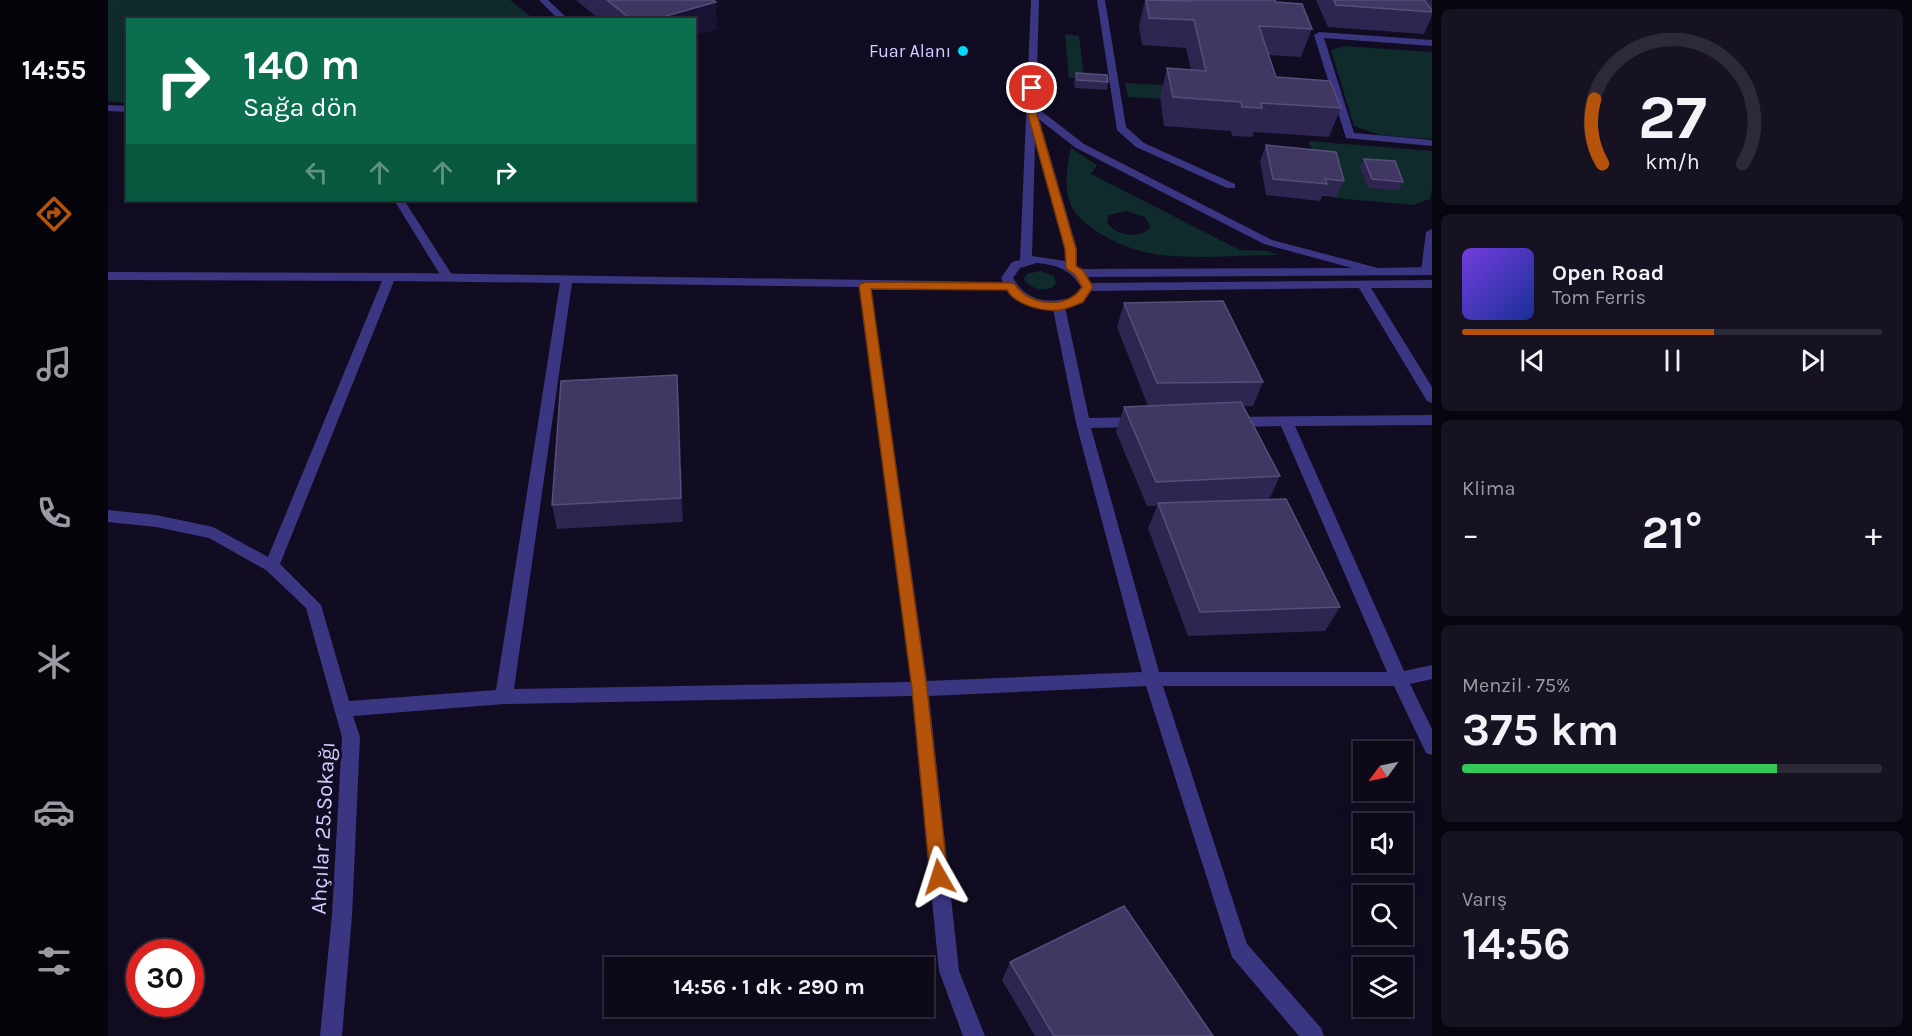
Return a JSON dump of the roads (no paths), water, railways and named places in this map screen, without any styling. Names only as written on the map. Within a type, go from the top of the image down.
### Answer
[{"type":"street","points":[[543,0],[563,18]]},
{"type":"street","points":[[1026,262],[1035,0]]},
{"type":"street","points":[[1101,0],[1121,128],[1140,145],[1232,186]]},
{"type":"street","points":[[1432,43],[1319,36],[1350,136],[1432,143]]},
{"type":"street","points":[[108,108],[126,109]]},
{"type":"street","points":[[1031,108],[1075,270],[1087,287]]},
{"type":"street","points":[[1031,108],[1080,146],[1268,242],[1377,271]]},
{"type":"street","points":[[400,201],[448,278]]},
{"type":"street","points":[[1087,287],[1079,300],[1059,306],[1033,303],[1014,292],[1007,278],[1016,265],[1036,260],[1052,261],[1075,270],[1429,271],[1432,232]]},
{"type":"street","points":[[108,276],[389,277],[1011,286]]},
{"type":"street","points":[[272,566],[389,277]]},
{"type":"street","points":[[504,697],[566,280]]},
{"type":"street","points":[[1362,284],[1432,398]]},
{"type":"street","points":[[1087,287],[1432,284]]},
{"type":"street","points":[[865,285],[920,689],[949,971],[974,1036]]},
{"type":"street","points":[[1059,306],[1083,423],[1152,679],[1239,950],[1313,1036]]},
{"type":"street","points":[[1214,422],[1432,420]]},
{"type":"street","points":[[1286,421],[1399,679],[1432,747]]},
{"type":"street","points":[[1083,423],[1154,422]]},
{"type":"street","name":"Ahçılar 25.Sokağı","points":[[108,516],[156,521],[213,533],[272,566],[313,605],[351,737],[342,915],[331,1036]]},
{"type":"street","points":[[343,709],[504,697],[920,689],[1152,679],[1399,679],[1432,672]]},
{"type":"place","name":"Fuar Alanı","points":[[963,51]]}]
